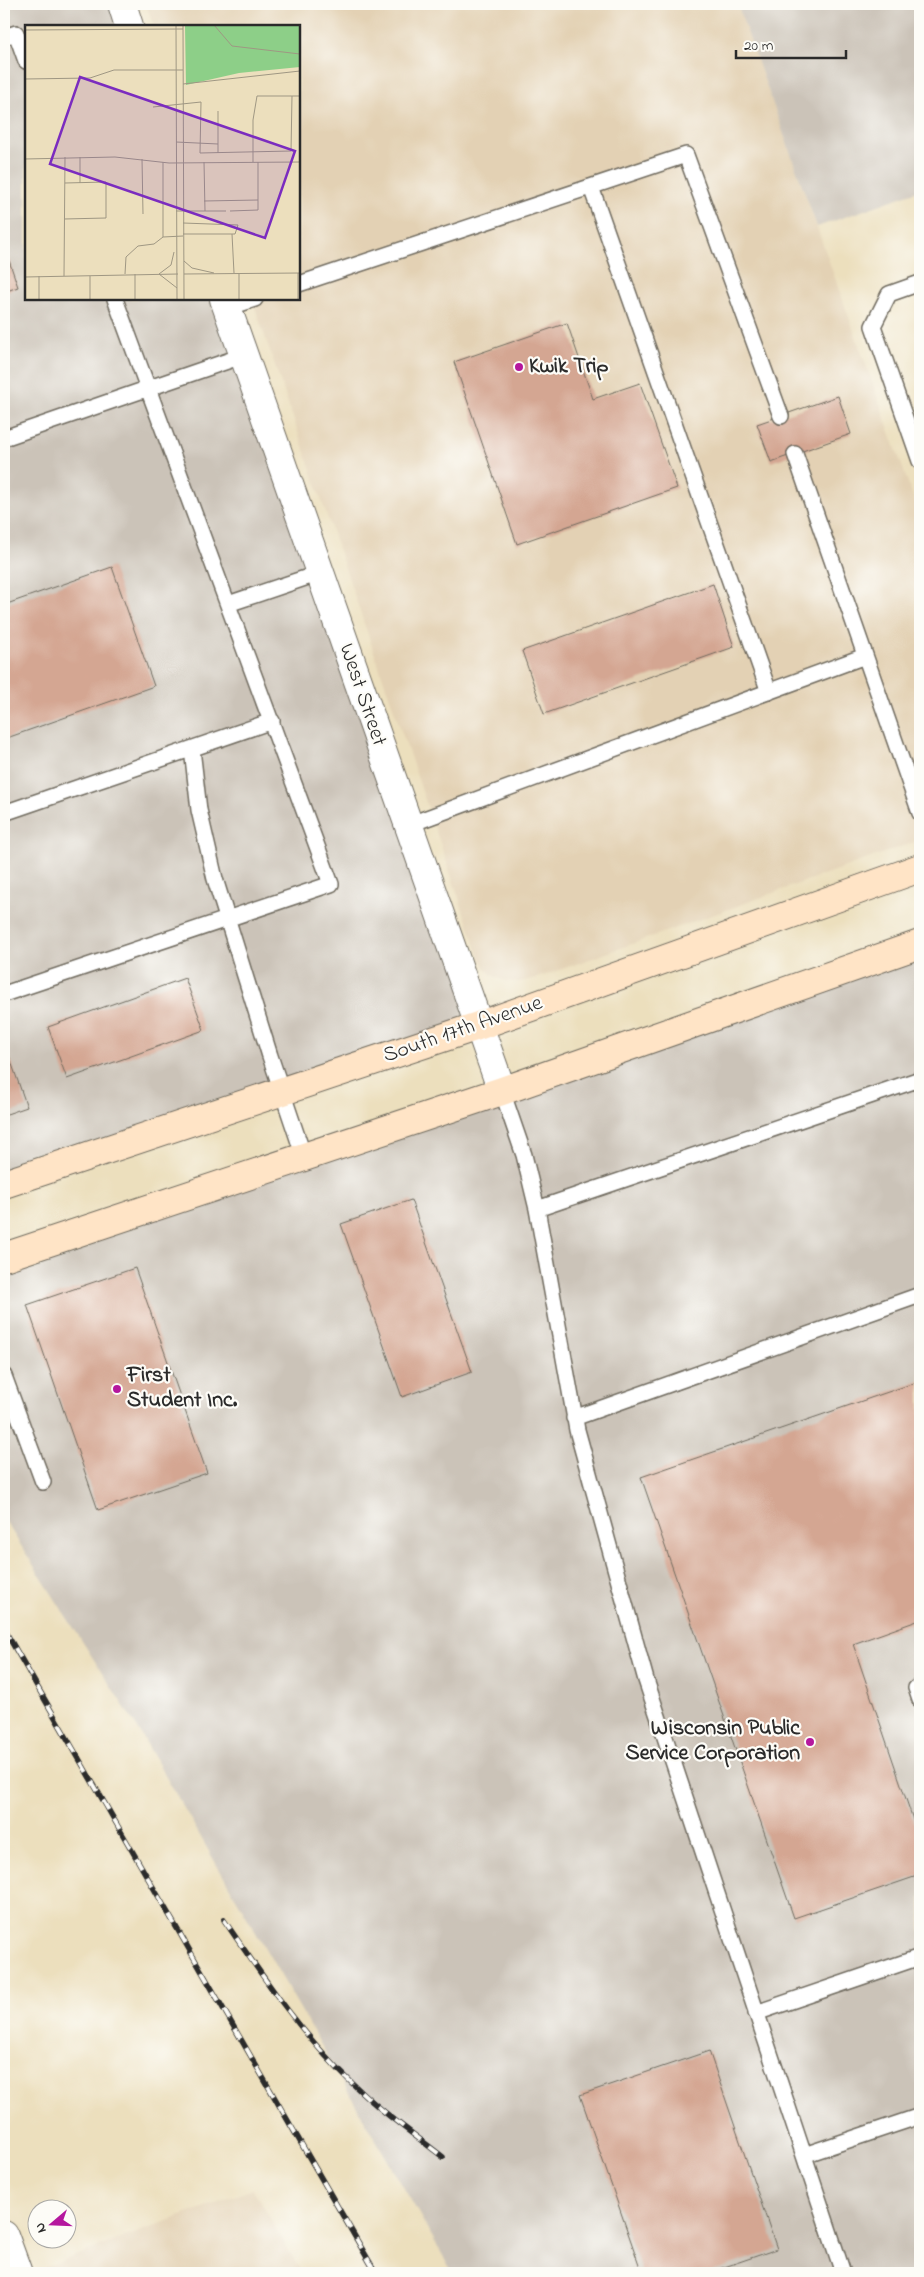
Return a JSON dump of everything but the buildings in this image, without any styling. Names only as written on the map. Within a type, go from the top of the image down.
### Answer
[{"type":"main road","name":"South 17th Avenue","points":[[4,1184],[478,1026],[920,868]]},
{"type":"main road","points":[[4,1257],[502,1092],[920,944]]},
{"type":"street","points":[[122,4],[130,25]]},
{"type":"street","name":"West Street","points":[[226,303],[502,1092]]},
{"type":"street","points":[[4,2235],[18,2273]]},
{"type":"lane","points":[[4,37],[16,33],[25,58]]},
{"type":"lane","points":[[300,284],[686,155],[781,416]]},
{"type":"lane","points":[[591,187],[769,692]]},
{"type":"lane","points":[[920,283],[889,294],[873,326],[920,461]]},
{"type":"lane","points":[[4,994],[332,884],[114,300]]},
{"type":"lane","points":[[226,303],[248,300]]},
{"type":"lane","points":[[4,438],[245,355]]},
{"type":"lane","points":[[795,454],[920,813]]},
{"type":"lane","points":[[228,604],[320,572]]},
{"type":"lane","points":[[408,825],[865,656]]},
{"type":"lane","points":[[4,813],[272,721]]},
{"type":"lane","points":[[192,749],[199,810],[215,879],[304,1157]]},
{"type":"lane","points":[[537,1209],[920,1079]]},
{"type":"lane","points":[[502,1092],[524,1155],[537,1209],[574,1418],[646,1680],[843,2273]]},
{"type":"lane","points":[[574,1418],[920,1295]]},
{"type":"lane","points":[[4,1376],[43,1482]]},
{"type":"lane","points":[[920,1687],[916,1688],[920,1700]]},
{"type":"lane","points":[[756,2012],[920,1957]]},
{"type":"lane","points":[[804,2155],[920,2116]]},
{"type":"shaded area","points":[[4,4],[122,4],[129,25],[25,25],[25,300],[224,300],[478,1026],[4,1184]]},
{"type":"shaded area","points":[[146,4],[737,4],[920,516],[920,840],[540,977],[520,982],[505,981],[492,975],[485,968],[478,953],[252,300],[300,300],[300,25],[154,25]]},
{"type":"shaded area","points":[[737,4],[920,4],[920,190],[817,227]]},
{"type":"shaded area","points":[[920,944],[920,2273],[453,2273],[137,1727],[4,1519],[4,1257]]},
{"type":"shaded area","points":[[253,2189],[302,2273],[30,2273]]},
{"type":"railway","points":[[4,1629],[376,2273]]},
{"type":"railway","points":[[224,1920],[283,2004],[333,2064],[373,2102],[443,2157]]},
{"type":"place","name":"Kwik Trip","points":[[519,367]]},
{"type":"place","name":"First Student Inc.","points":[[117,1389]]},
{"type":"place","name":"Wisconsin Public Service Corporation","points":[[810,1742]]}]
